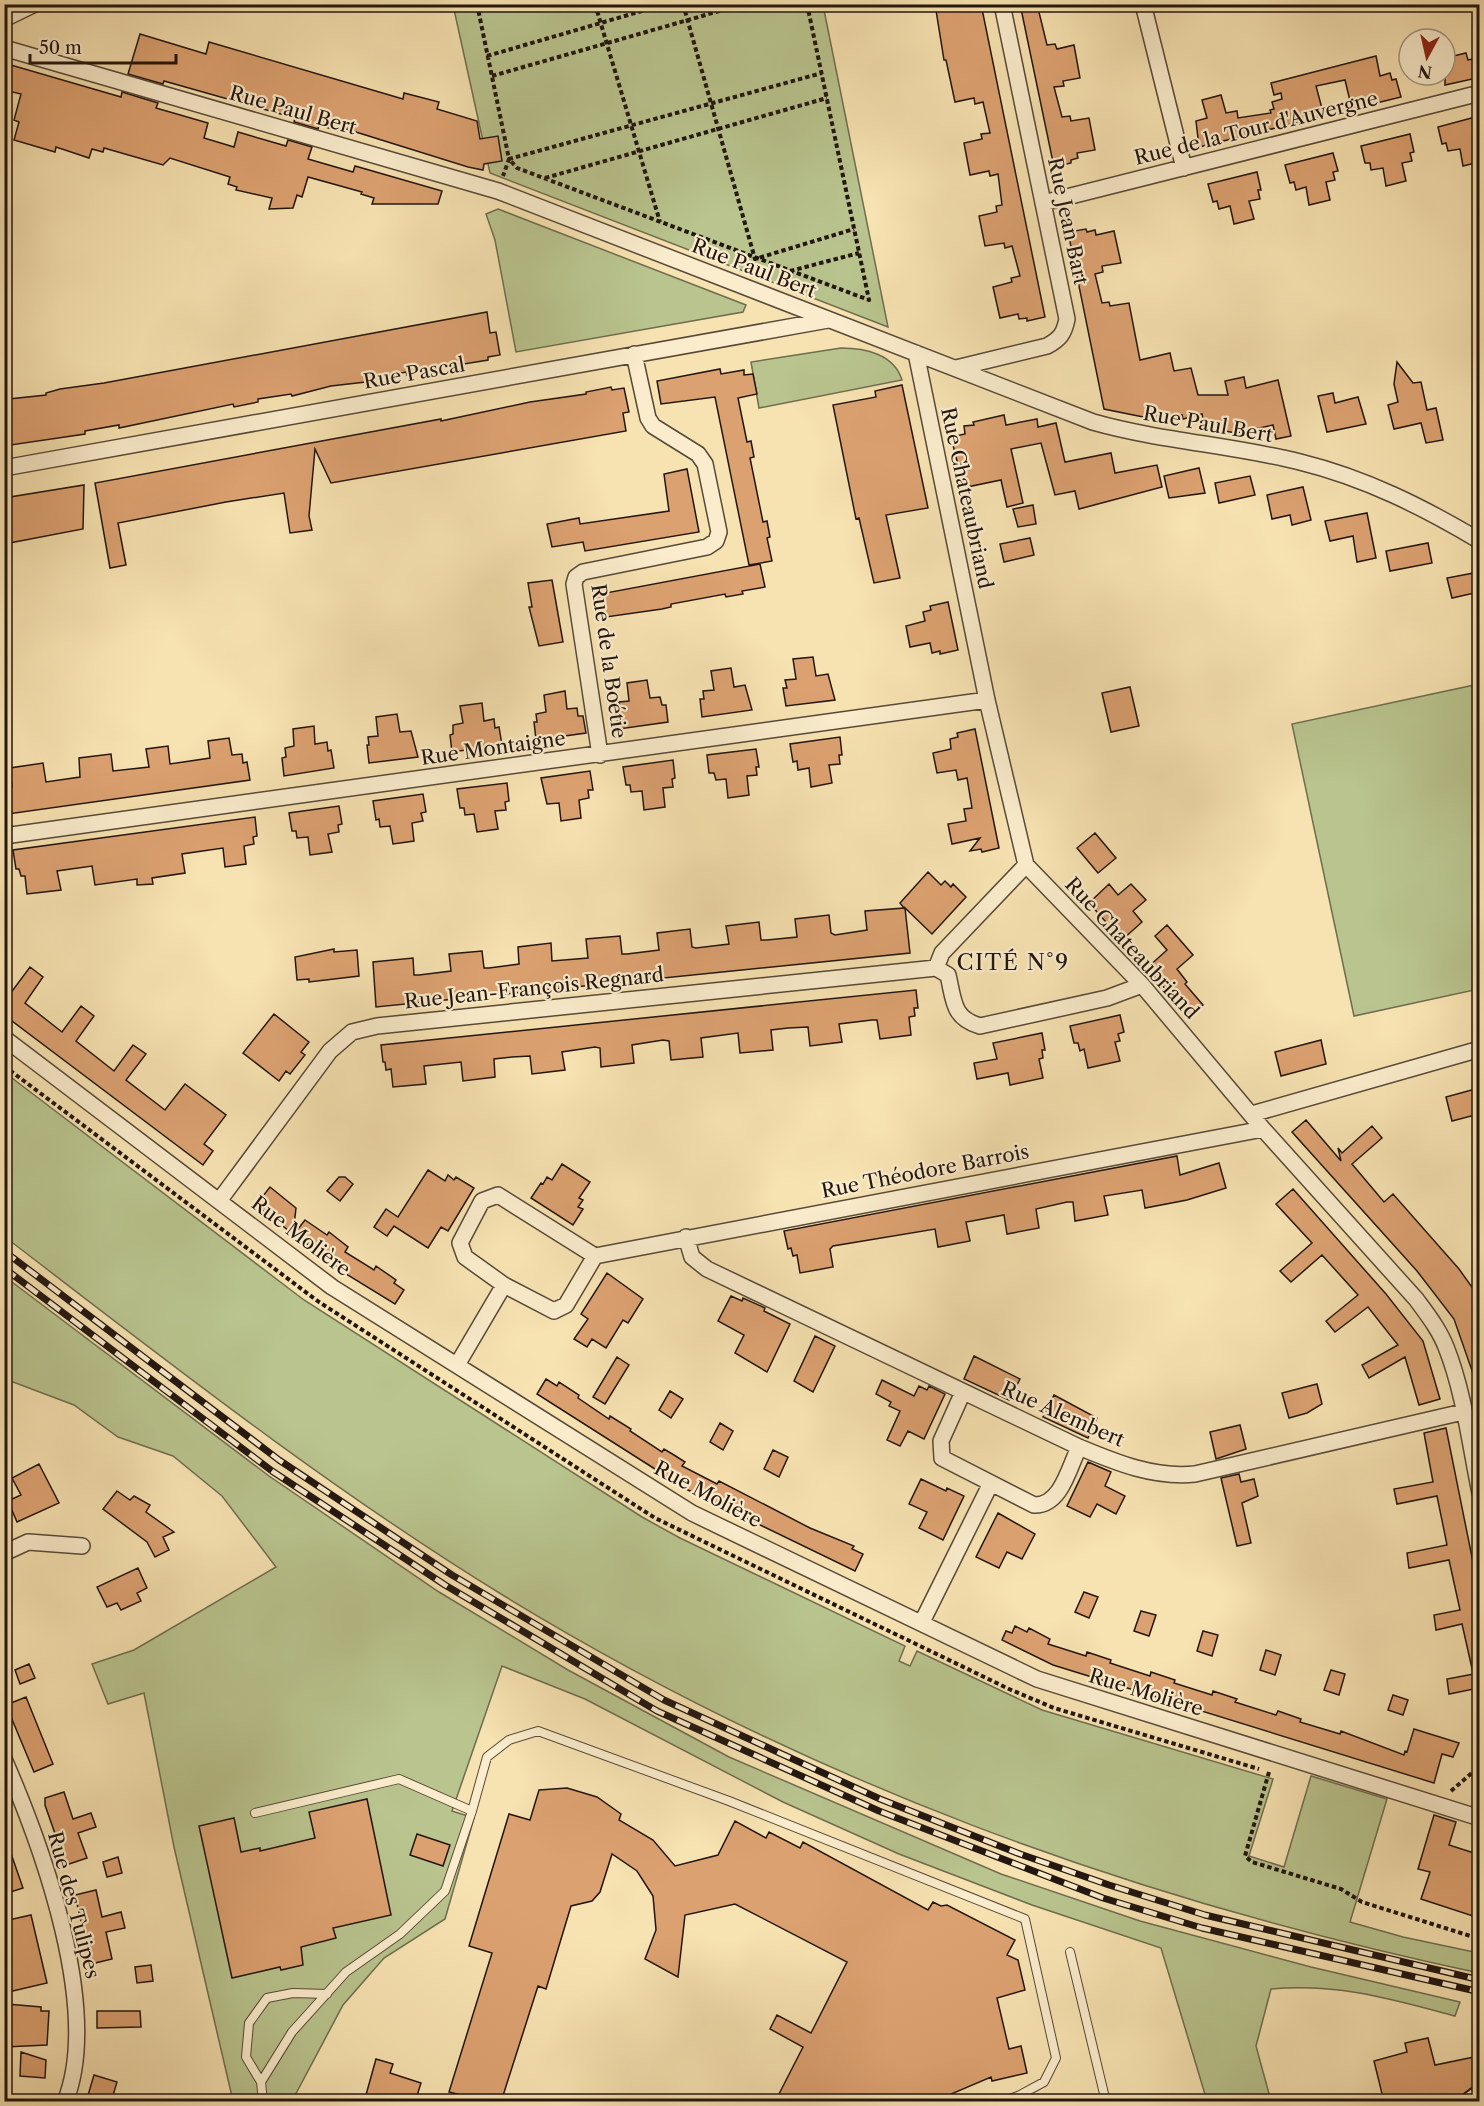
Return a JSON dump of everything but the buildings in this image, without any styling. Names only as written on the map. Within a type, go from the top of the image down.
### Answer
[{"type":"street","points":[[4,19],[35,4]]},
{"type":"street","name":"Rue Jean Bart","points":[[956,368],[1047,346],[1059,340],[1064,332],[1067,319],[1002,4]]},
{"type":"street","points":[[1143,4],[1184,168]]},
{"type":"street","name":"Rue Paul Bert","points":[[4,48],[498,191],[1101,425],[1251,451],[1342,474],[1401,497],[1479,541]]},
{"type":"street","name":"Rue de la Tour d'Auvergne","points":[[1043,203],[1479,93]]},
{"type":"street","name":"Rue Pascal","points":[[4,468],[830,320]]},
{"type":"street","name":"Rue Chateaubriand","points":[[916,353],[987,700],[1026,865],[1142,985],[1263,1129],[1416,1299],[1432,1322],[1451,1362],[1479,1493]]},
{"type":"street","name":"Rue de la Boétie","points":[[600,755],[574,584],[576,577],[583,572],[707,547],[716,541],[719,532],[705,464],[698,454],[653,426],[648,418],[634,354]]},
{"type":"street","name":"Rue Montaigne","points":[[4,836],[987,700]]},
{"type":"street","points":[[1026,865],[942,953],[936,968],[948,975],[958,1015],[966,1022],[980,1026],[1107,998],[1142,985]]},
{"type":"street","name":"Rue Jean-François Regnard","points":[[219,1201],[330,1052],[352,1032],[377,1026],[936,968]]},
{"type":"street","name":"Rue Molière","points":[[4,1038],[332,1287],[692,1513],[1057,1687],[1479,1818]]},
{"type":"street","points":[[1252,1114],[1479,1049]]},
{"type":"street","name":"Rue Théodore Barrois","points":[[595,1256],[1263,1129]]},
{"type":"street","points":[[498,1195],[595,1256],[566,1305],[554,1311],[504,1285],[465,1257],[460,1243],[482,1201],[498,1195]]},
{"type":"street","name":"Rue Alembert","points":[[686,1237],[692,1257],[707,1269],[1079,1447],[1139,1469],[1180,1475],[1463,1412]]},
{"type":"street","points":[[457,1365],[504,1285]]},
{"type":"street","points":[[963,1392],[941,1441],[940,1453],[947,1463],[1034,1505],[1051,1502],[1079,1447]]},
{"type":"street","points":[[922,1622],[991,1483]]},
{"type":"street","points":[[4,1553],[28,1542],[82,1546]]},
{"type":"street","name":"Rue des Tulipes","points":[[4,1759],[38,1846],[68,1952],[76,1996],[77,2060],[65,2102]]},
{"type":"street","points":[[1473,2102],[1479,2097]]},
{"type":"lane","points":[[261,2082],[292,2032],[346,1972],[400,1934],[445,1891],[472,1811],[487,1757],[509,1740],[538,1731],[729,1801],[1025,1919],[1056,2058],[1044,2082],[1001,2102]]},
{"type":"lane","points":[[255,1813],[399,1779],[472,1811]]},
{"type":"lane","points":[[1070,1952],[1106,2102]]},
{"type":"lane","points":[[263,2102],[261,2082],[246,2057],[249,2023],[267,1998],[293,1993],[327,1994]]},
{"type":"path","points":[[477,4],[509,159],[517,168],[868,300],[807,4]]},
{"type":"path","points":[[595,4],[660,222]]},
{"type":"path","points":[[487,56],[666,4]]},
{"type":"path","points":[[683,4],[755,259]]},
{"type":"path","points":[[492,76],[744,4]]},
{"type":"path","points":[[509,159],[822,74]]},
{"type":"path","points":[[544,178],[827,98]]},
{"type":"path","points":[[498,191],[509,159]]},
{"type":"path","points":[[755,259],[854,229]]},
{"type":"path","points":[[789,272],[859,253]]},
{"type":"path","points":[[1437,1804],[1479,1766]]},
{"type":"path","points":[[1269,1772],[1245,1856],[1252,1862],[1341,1889],[1362,1902],[1479,1939]]},
{"type":"green space","points":[[453,5],[823,5],[888,327],[490,173]]},
{"type":"green space","points":[[498,209],[746,305],[743,312],[516,352],[495,240],[486,214]]},
{"type":"green space","points":[[841,348],[869,351],[886,358],[898,371],[902,380],[759,408],[751,362]]},
{"type":"green space","points":[[1479,684],[1479,989],[1354,1016],[1292,724]]},
{"type":"green space","points":[[4,1072],[304,1300],[642,1517],[680,1538],[905,1646],[899,1661],[910,1666],[917,1651],[1042,1710],[1273,1779],[1249,1856],[1284,1867],[1311,1776],[1387,1799],[1350,1922],[1403,1937],[1479,1953],[1479,1973],[1350,1943],[1222,1909],[1097,1870],[974,1826],[853,1777],[734,1722],[616,1661],[501,1594],[436,1553],[310,1467],[5,1237]]},
{"type":"green space","points":[[4,1276],[269,1476],[439,1592],[568,1670],[729,1757],[1001,1874],[1140,1921],[1311,1967],[1460,2002],[1455,2016],[1386,1998],[1342,1990],[1271,1989],[1256,2046],[1271,2101],[1207,2101],[1161,1948],[1032,1905],[899,1854],[783,1802],[585,1699],[502,1666],[452,1811],[474,1818],[445,1919],[384,1958],[343,2005],[292,2101],[233,2101],[174,1847],[144,1693],[108,1704],[92,1664],[134,1650],[276,1567],[222,1496],[173,1456],[118,1437],[74,1405],[5,1379]]},
{"type":"railway","points":[[4,1251],[279,1460],[452,1575],[664,1700],[880,1799],[1020,1854],[1109,1885],[1205,1915],[1480,1980]]},
{"type":"railway","points":[[4,1268],[272,1471],[445,1585],[657,1711],[879,1811],[1103,1898],[1202,1928],[1480,1992]]},
{"type":"district","name":"CITÉ N°9","points":[[1013,962]]}]
